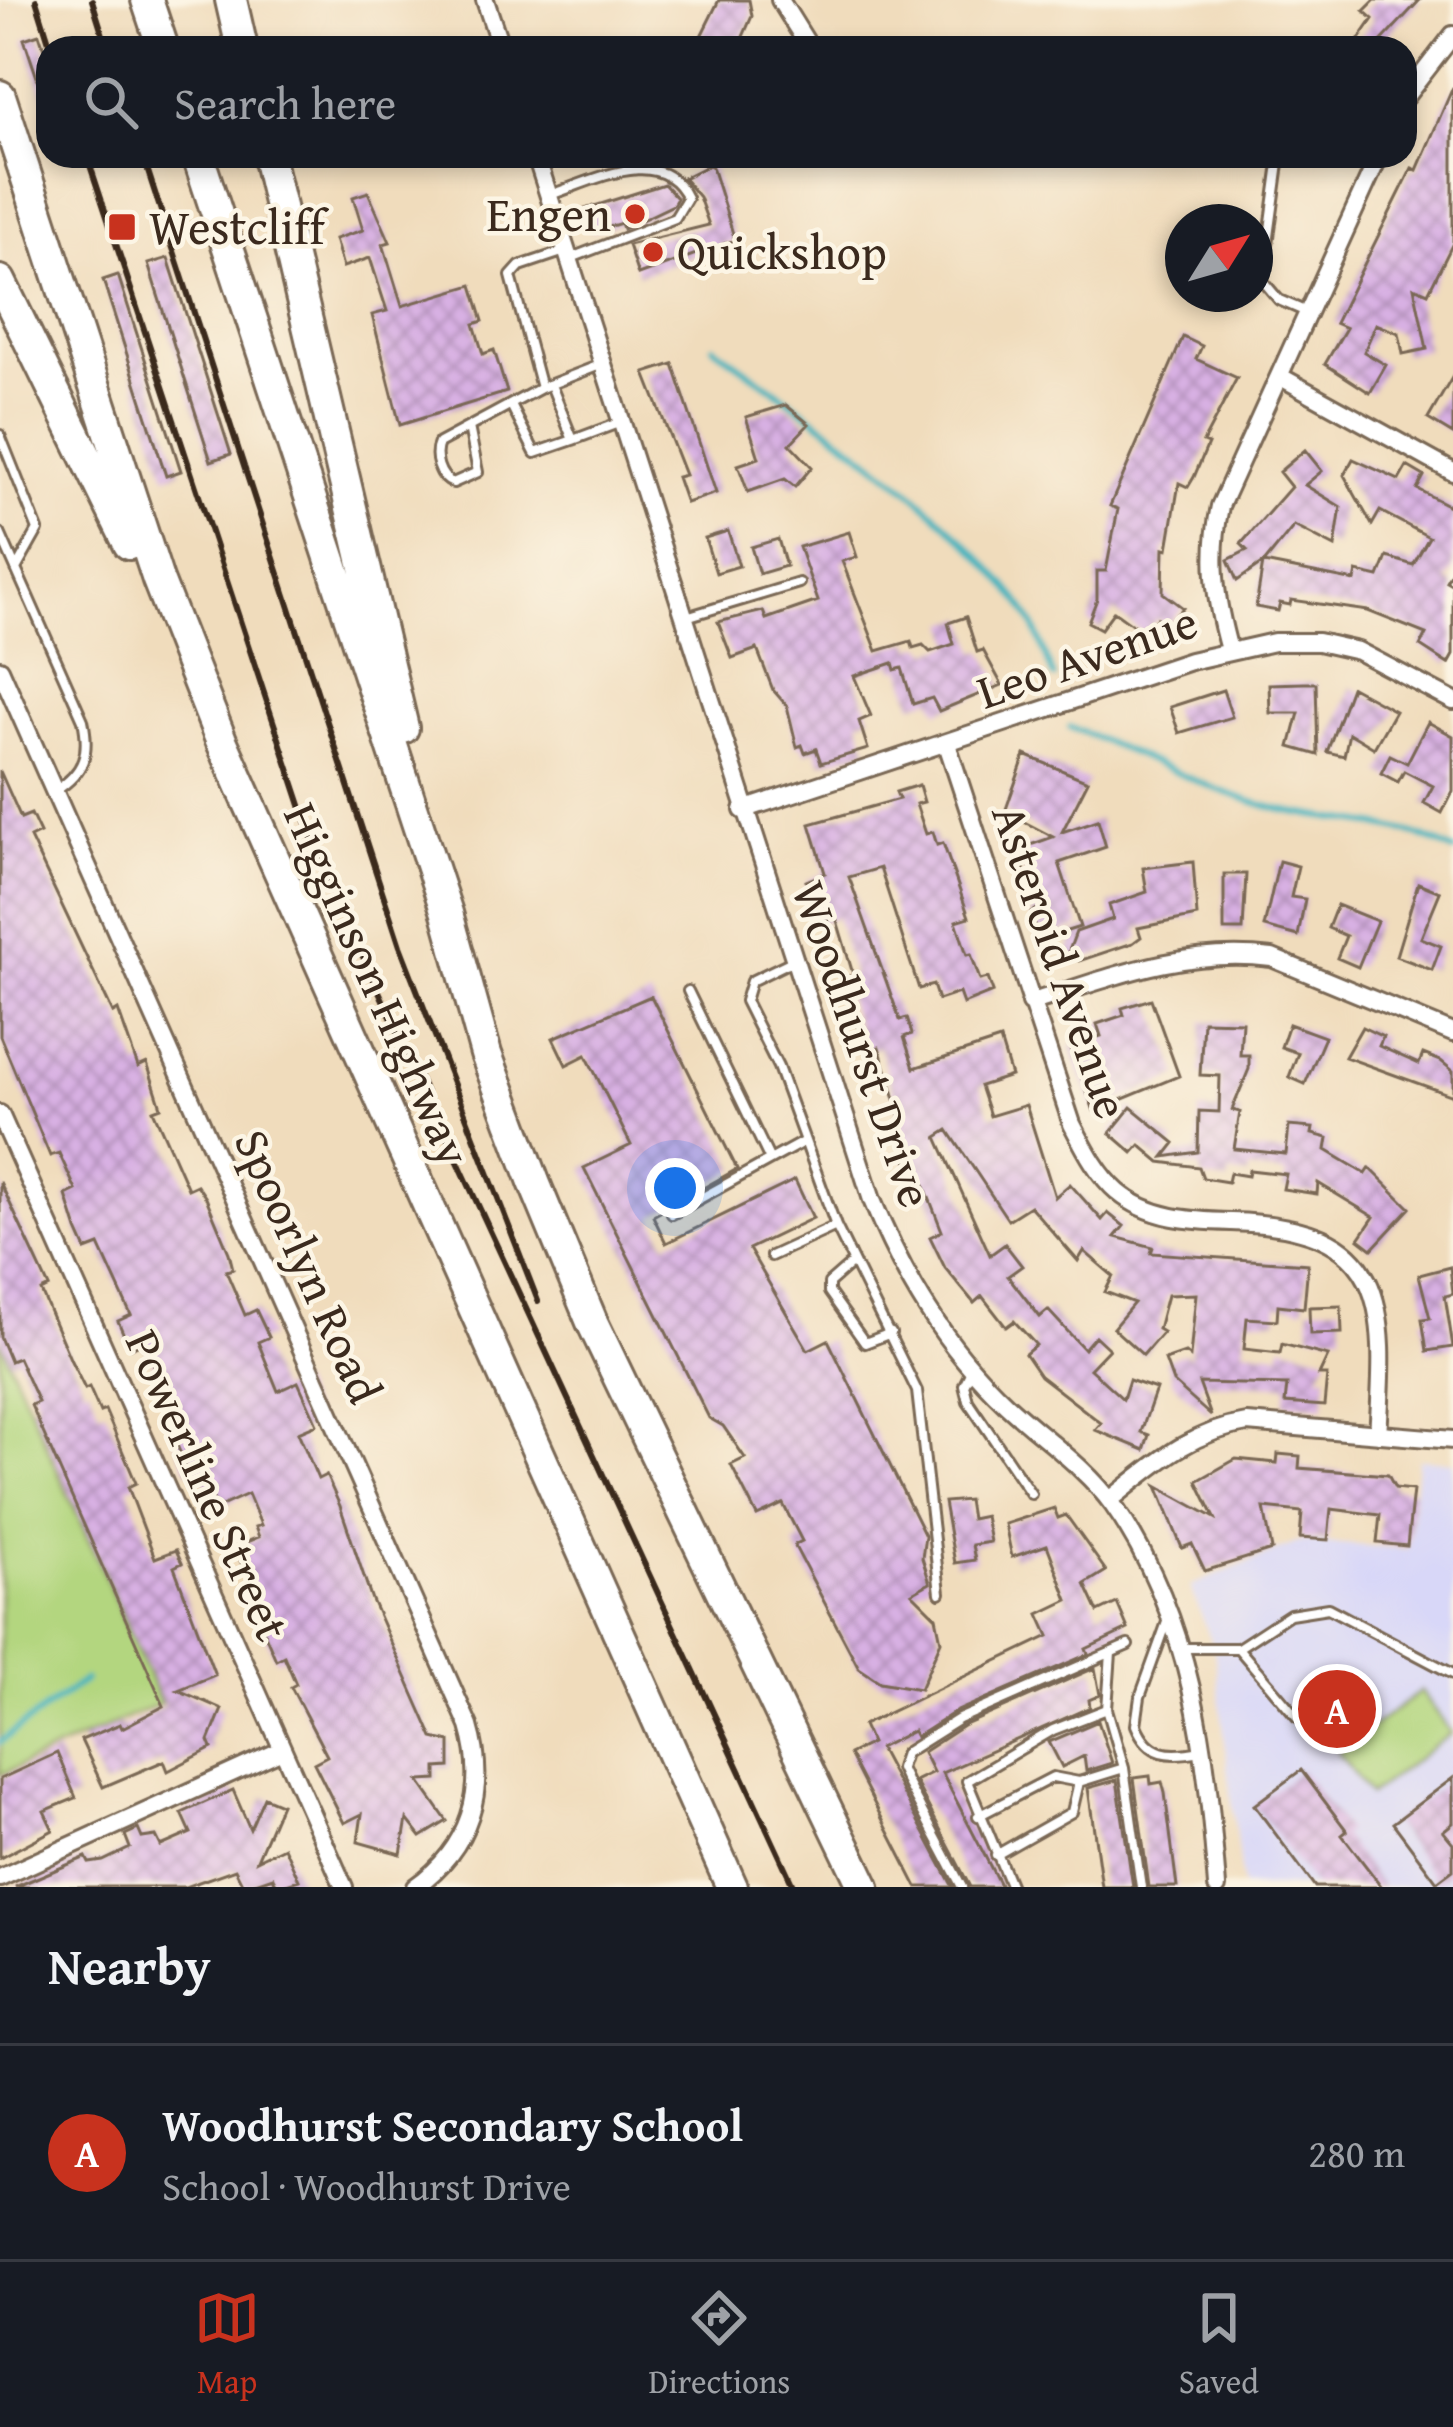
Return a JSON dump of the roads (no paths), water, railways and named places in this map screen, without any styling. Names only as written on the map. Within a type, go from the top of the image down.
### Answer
[{"type":"highway","points":[[147,0],[159,36]]},
{"type":"highway","points":[[231,0],[239,36]]},
{"type":"highway","name":"Higginson Highway","points":[[0,96],[158,580],[220,740],[732,1887]]},
{"type":"highway","name":"Higginson Highway","points":[[202,168],[447,913],[486,1054],[592,1322],[864,1887]]},
{"type":"highway","points":[[271,168],[447,913]]},
{"type":"highway","points":[[0,281],[55,385],[220,740]]},
{"type":"street","points":[[485,0],[497,36]]},
{"type":"street","points":[[780,0],[802,36]]},
{"type":"street","points":[[1417,78],[1453,35]]},
{"type":"street","name":"Woodhurst Drive","points":[[540,168],[743,810],[894,1254],[946,1338],[972,1369],[1110,1500],[1170,1612],[1202,1751],[1217,1887]]},
{"type":"street","points":[[1229,650],[1214,596],[1214,537],[1220,506],[1374,168]]},
{"type":"street","points":[[1281,377],[1453,472]]},
{"type":"street","name":"Leo Avenue","points":[[743,810],[1229,650],[1274,642],[1338,646],[1388,664],[1453,701]]},
{"type":"street","name":"Spoorlyn Road","points":[[0,670],[469,1726],[478,1777],[468,1825],[444,1865],[415,1887]]},
{"type":"street","name":"Asteroid Avenue","points":[[946,745],[1030,1003],[1072,1124],[1090,1160],[1117,1192],[1148,1210],[1188,1221],[1258,1222],[1324,1236],[1350,1257],[1371,1286],[1384,1341],[1378,1434]]},
{"type":"street","points":[[1030,1003],[1149,964],[1246,955],[1272,958],[1453,1033]]},
{"type":"street","name":"Powerline Street","points":[[0,1114],[344,1887]]},
{"type":"street","points":[[1110,1500],[1183,1443],[1216,1428],[1247,1423],[1453,1440]]},
{"type":"street","points":[[0,1877],[282,1750]]},
{"type":"lane","points":[[549,196],[649,168],[670,173],[687,197],[675,218],[520,266],[511,276],[546,386],[573,440]]},
{"type":"lane","points":[[1278,168],[1262,280],[1279,300],[1311,314]]},
{"type":"lane","points":[[470,428],[478,472],[448,482],[436,449],[470,428],[546,386],[602,364]]},
{"type":"lane","points":[[511,405],[527,446],[535,453],[621,422]]},
{"type":"lane","points":[[0,435],[38,530],[16,569]]},
{"type":"lane","points":[[0,533],[83,720],[88,745],[79,771],[54,791]]},
{"type":"lane","points":[[685,618],[800,583]]},
{"type":"lane","points":[[793,960],[760,975],[744,993],[836,1226],[891,1333],[923,1418],[940,1593]]},
{"type":"lane","points":[[688,991],[770,1160]]},
{"type":"lane","points":[[672,1214],[803,1142]]},
{"type":"lane","points":[[771,1256],[836,1226]]},
{"type":"lane","points":[[853,1262],[829,1283],[829,1292],[865,1343],[891,1333]]},
{"type":"lane","points":[[972,1369],[964,1385],[968,1401],[1031,1494]]},
{"type":"lane","points":[[1181,1648],[1238,1648],[1289,1614],[1328,1608],[1453,1674]]},
{"type":"lane","points":[[1170,1612],[1140,1696],[1136,1725],[1157,1752],[1172,1756],[1202,1751]]},
{"type":"lane","points":[[962,1887],[900,1768],[904,1753],[958,1720],[1128,1645]]},
{"type":"lane","points":[[1238,1648],[1297,1717]]},
{"type":"lane","points":[[1112,1652],[1106,1709],[1124,1768],[1142,1887]]},
{"type":"lane","points":[[1011,1887],[978,1816],[968,1780],[1028,1745],[1106,1709]]},
{"type":"lane","points":[[978,1816],[1053,1777],[1079,1782],[1124,1768]]},
{"type":"lane","points":[[996,1855],[1072,1812],[1079,1782]]},
{"type":"waterway","points":[[713,346],[875,463],[951,528],[1025,609],[1054,677]]},
{"type":"waterway","points":[[1070,727],[1242,798],[1291,812],[1409,833],[1453,851]]},
{"type":"waterway","points":[[0,1742],[85,1680]]},
{"type":"railway","points":[[36,0],[47,36]]},
{"type":"railway","points":[[92,0],[103,36]]},
{"type":"railway","points":[[91,168],[321,866],[794,1887]]},
{"type":"railway","points":[[147,168],[400,946],[538,1301]]},
{"type":"place","name":"Engen","points":[[635,214]]},
{"type":"place","name":"Westcliff","points":[[122,227]]},
{"type":"place","name":"Quickshop","points":[[653,252]]},
{"type":"place","name":"Woodhurst Secondary School","points":[[1337,1709]]}]
